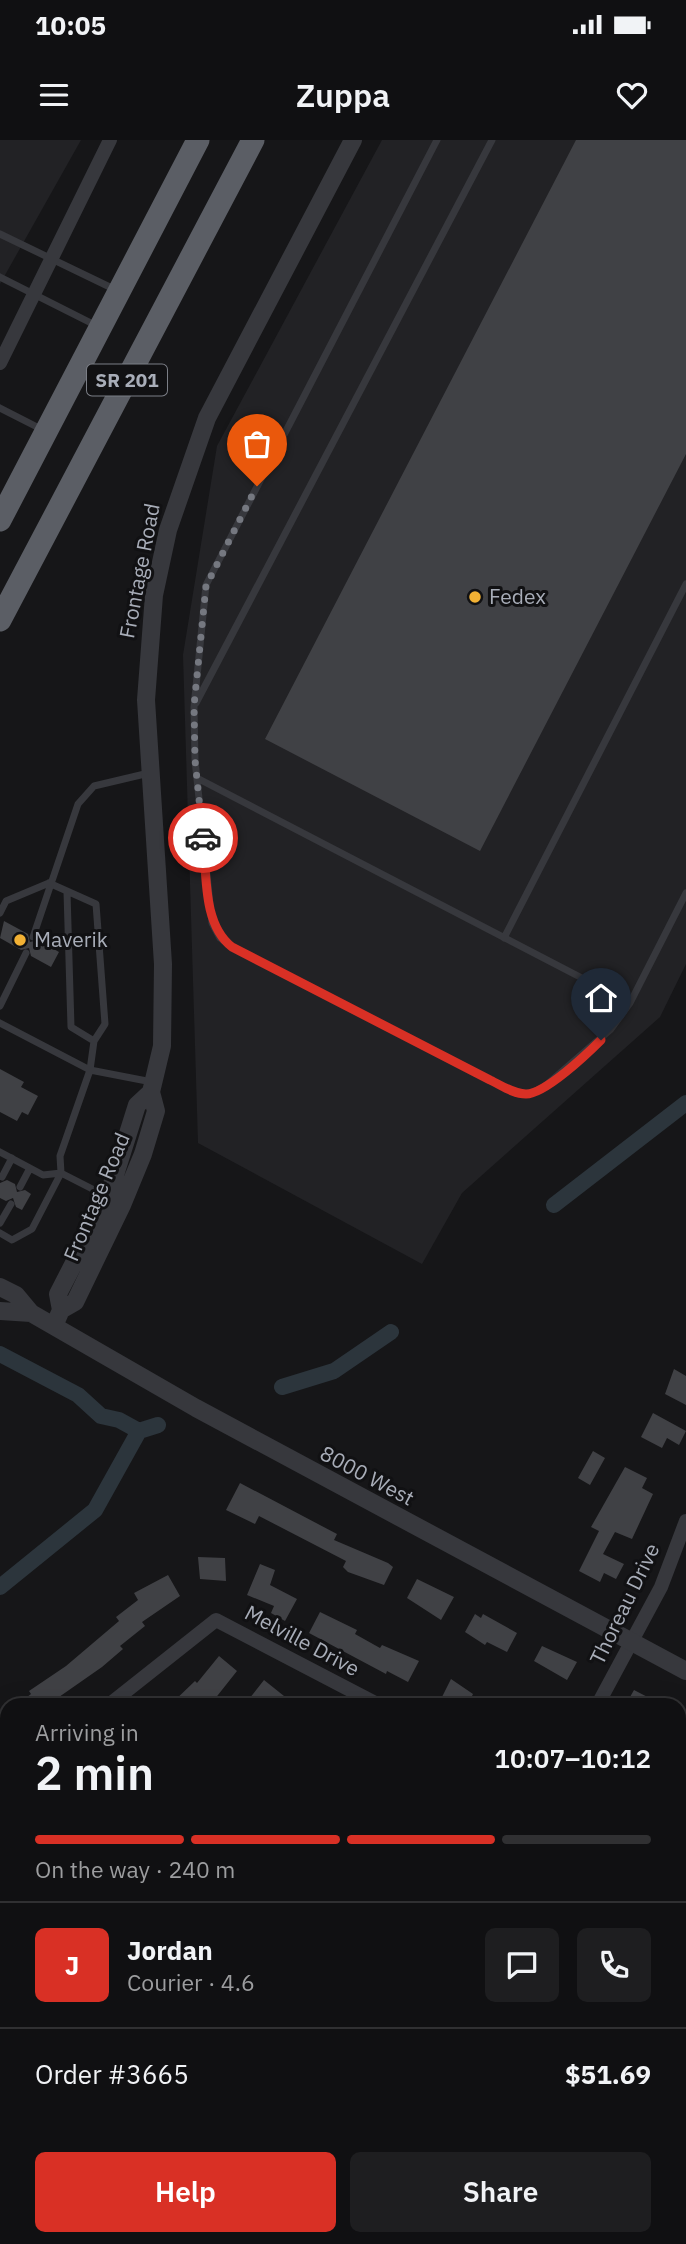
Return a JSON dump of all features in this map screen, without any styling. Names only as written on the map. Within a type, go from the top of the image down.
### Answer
[{"type":"highway","name":"SR 201","points":[[0,520],[198,140]]},
{"type":"highway","name":"SR 201","points":[[0,621],[253,140]]},
{"type":"street","points":[[0,363],[110,140]]},
{"type":"street","name":"Frontage Road","points":[[58,1318],[75,1302],[133,1180],[156,1111],[152,1087],[162,1046],[163,989],[146,700],[150,633],[162,557],[176,503],[212,408],[352,140]]},
{"type":"street","name":"Frontage Road","points":[[58,1318],[58,1294],[108,1197],[137,1105],[152,1087]]},
{"type":"street","name":"8000 West","points":[[0,1287],[16,1295],[31,1313]]},
{"type":"street","name":"8000 West","points":[[0,1311],[58,1318],[195,1408],[686,1671]]},
{"type":"street","name":"Thoreau Drive","points":[[601,1698],[668,1572],[686,1521]]},
{"type":"street","name":"Melville Drive","points":[[118,1698],[216,1620],[365,1698]]},
{"type":"street","points":[[344,1698],[349,1690]]},
{"type":"lane","points":[[437,140],[206,586],[194,706],[197,778],[212,923],[220,938],[232,947],[514,1091],[527,1094],[543,1088],[590,1051],[611,1030],[630,1003],[686,893]]},
{"type":"lane","points":[[194,706],[492,140]]},
{"type":"lane","points":[[0,234],[120,292]]},
{"type":"lane","points":[[0,277],[101,328]]},
{"type":"lane","points":[[0,408],[46,432]]},
{"type":"lane","points":[[504,938],[686,584]]},
{"type":"lane","points":[[33,937],[49,883],[78,804],[94,786],[150,773]]},
{"type":"lane","points":[[197,778],[630,1003]]},
{"type":"lane","points":[[0,914],[6,901],[49,883],[96,904],[105,1024],[94,1041],[90,1070],[60,1156],[61,1173],[32,1229],[12,1240],[0,1233]]},
{"type":"lane","points":[[67,892],[71,1027],[94,1041]]},
{"type":"lane","points":[[0,1006],[26,953]]},
{"type":"lane","points":[[0,1023],[90,1070],[152,1087]]},
{"type":"lane","points":[[0,1152],[43,1175],[61,1173],[108,1197]]},
{"type":"lane","points":[[2,1177],[12,1158]]},
{"type":"lane","points":[[20,1187],[30,1168]]},
{"type":"lane","points":[[0,1223],[11,1204]]},
{"type":"shaded area","points":[[0,140],[81,140],[0,284]]},
{"type":"shaded area","points":[[382,140],[686,140],[686,964],[660,1017],[462,1193],[422,1264],[198,1143],[183,655],[217,446]]},
{"type":"building","name":"Fedex","points":[[576,140],[686,140],[686,454],[480,851],[265,739]]},
{"type":"building","points":[[4,921],[28,934],[30,942],[38,940],[59,952],[51,967],[31,956],[29,948],[21,950],[0,938]]},
{"type":"building","points":[[0,1069],[24,1082],[21,1087],[38,1096],[28,1115],[22,1112],[17,1121],[0,1112]]},
{"type":"building","points":[[7,1180],[15,1184],[17,1192],[25,1190],[31,1194],[22,1210],[16,1207],[13,1198],[6,1201],[0,1198],[0,1183]]},
{"type":"building","points":[[674,1369],[686,1376],[686,1405],[665,1394]]},
{"type":"building","points":[[653,1413],[686,1431],[679,1445],[667,1438],[662,1448],[641,1437]]},
{"type":"building","points":[[593,1451],[605,1458],[590,1485],[578,1478]]},
{"type":"building","points":[[625,1467],[647,1478],[642,1488],[653,1494],[632,1539],[615,1532],[603,1554],[624,1564],[616,1579],[604,1573],[600,1582],[579,1571],[599,1531],[591,1527]]},
{"type":"building","points":[[240,1483],[337,1534],[334,1540],[388,1563],[393,1567],[384,1585],[348,1572],[343,1567],[346,1561],[259,1516],[255,1524],[226,1510]]},
{"type":"building","points":[[198,1557],[225,1558],[226,1581],[200,1579]]},
{"type":"building","points":[[260,1564],[275,1570],[270,1585],[297,1599],[285,1621],[271,1613],[274,1606],[247,1595]]},
{"type":"building","points":[[168,1575],[180,1596],[142,1622],[145,1626],[120,1646],[123,1649],[102,1667],[58,1698],[26,1698],[31,1694],[29,1691],[66,1666],[119,1621],[116,1617],[138,1600],[134,1593]]},
{"type":"building","points":[[417,1579],[454,1597],[441,1620],[407,1598]]},
{"type":"building","points":[[320,1612],[357,1630],[355,1634],[380,1648],[382,1645],[419,1661],[408,1682],[387,1671],[386,1674],[309,1633]]},
{"type":"building","points":[[475,1614],[481,1618],[483,1614],[517,1633],[507,1652],[487,1642],[485,1645],[465,1632]]},
{"type":"building","points":[[542,1646],[577,1662],[567,1680],[534,1661]]},
{"type":"building","points":[[219,1656],[237,1671],[216,1698],[177,1698],[195,1681],[197,1683]]},
{"type":"building","points":[[451,1679],[473,1694],[471,1698],[442,1698]]},
{"type":"building","points":[[264,1680],[286,1698],[250,1698]]},
{"type":"building","points":[[634,1690],[649,1698],[629,1698]]},
{"type":"waterway","points":[[554,1205],[686,1103]]},
{"type":"waterway","points":[[282,1387],[334,1371],[391,1332]]},
{"type":"waterway","points":[[0,1354],[78,1395],[101,1416],[119,1420],[139,1431]]},
{"type":"waterway","points":[[0,1587],[95,1510],[139,1431],[158,1425]]},
{"type":"way so far","points":[[203,838],[195,760],[194,706],[206,586],[257,486]]},
{"type":"place","name":"Fedex","points":[[475,597]]},
{"type":"place","name":"Maverik","points":[[20,940]]},
{"type":"route","points":[[203,838],[212,923],[220,938],[232,947],[490,1080],[527,1094],[543,1088],[601,1040]]}]
